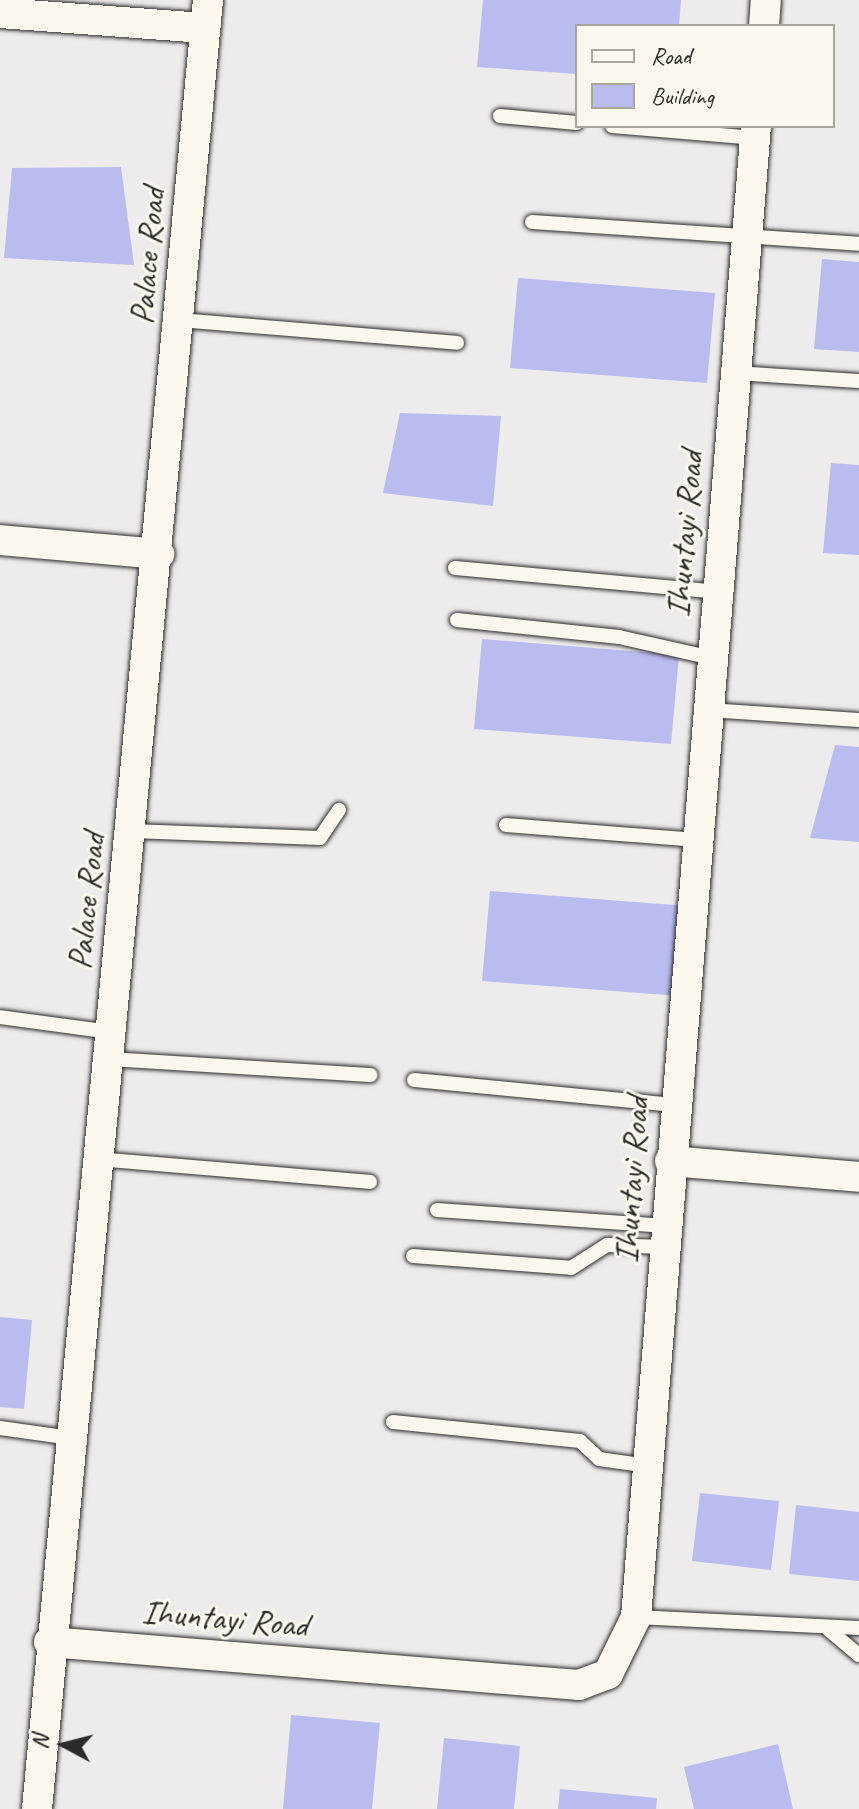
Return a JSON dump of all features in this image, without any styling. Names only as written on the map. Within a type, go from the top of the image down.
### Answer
[{"type":"street","points":[[764,24],[766,0]]},
{"type":"street","points":[[0,13],[207,14]]},
{"type":"street","name":"Palace Road","points":[[37,1809],[49,1642],[159,554],[207,14]]},
{"type":"street","name":"Ihuntayi Road","points":[[49,1642],[579,1685],[608,1674],[636,1617],[706,710],[755,132]]},
{"type":"street","points":[[0,540],[159,554]]},
{"type":"street","points":[[670,1161],[859,1177]]},
{"type":"lane","points":[[500,116],[575,123]]},
{"type":"lane","points":[[660,128],[755,132]]},
{"type":"lane","points":[[532,222],[746,239],[859,244]]},
{"type":"lane","points":[[180,320],[457,343]]},
{"type":"lane","points":[[735,373],[859,381]]},
{"type":"lane","points":[[455,568],[717,592]]},
{"type":"lane","points":[[457,620],[619,637],[712,658]]},
{"type":"lane","points":[[706,710],[859,720]]},
{"type":"lane","points":[[131,831],[320,838],[339,810]]},
{"type":"lane","points":[[506,825],[697,840]]},
{"type":"lane","points":[[0,1017],[109,1046],[371,1075]]},
{"type":"lane","points":[[414,1080],[675,1105]]},
{"type":"lane","points":[[98,1159],[370,1182]]},
{"type":"lane","points":[[437,1210],[665,1237]]},
{"type":"lane","points":[[413,1256],[571,1268],[607,1245],[665,1237]]},
{"type":"lane","points":[[393,1422],[580,1441],[599,1459],[648,1466]]},
{"type":"lane","points":[[0,1428],[71,1438]]},
{"type":"lane","points":[[636,1617],[829,1630],[859,1628]]},
{"type":"lane","points":[[829,1630],[859,1655]]},
{"type":"building","points":[[483,0],[681,0],[679,24],[575,24],[575,74],[477,67]]},
{"type":"building","points":[[121,167],[134,265],[4,258],[12,168]]},
{"type":"building","points":[[822,259],[859,262],[859,352],[814,349]]},
{"type":"building","points":[[518,278],[715,293],[707,383],[510,368]]},
{"type":"building","points":[[400,413],[501,416],[493,506],[383,493]]},
{"type":"building","points":[[831,463],[859,465],[859,555],[823,553]]},
{"type":"building","points":[[482,639],[679,655],[671,744],[474,729]]},
{"type":"building","points":[[835,745],[859,747],[859,842],[810,838]]},
{"type":"building","points":[[490,891],[687,906],[679,996],[482,981]]},
{"type":"building","points":[[0,1317],[32,1320],[24,1409],[0,1407]]},
{"type":"building","points":[[700,1493],[779,1501],[771,1570],[692,1561]]},
{"type":"building","points":[[796,1505],[859,1512],[859,1581],[789,1574]]},
{"type":"building","points":[[291,1715],[380,1723],[372,1809],[283,1809]]},
{"type":"building","points":[[444,1738],[520,1746],[514,1809],[437,1809]]},
{"type":"building","points":[[778,1744],[793,1809],[694,1809],[684,1767]]},
{"type":"building","points":[[560,1789],[657,1798],[656,1809],[558,1809]]}]
